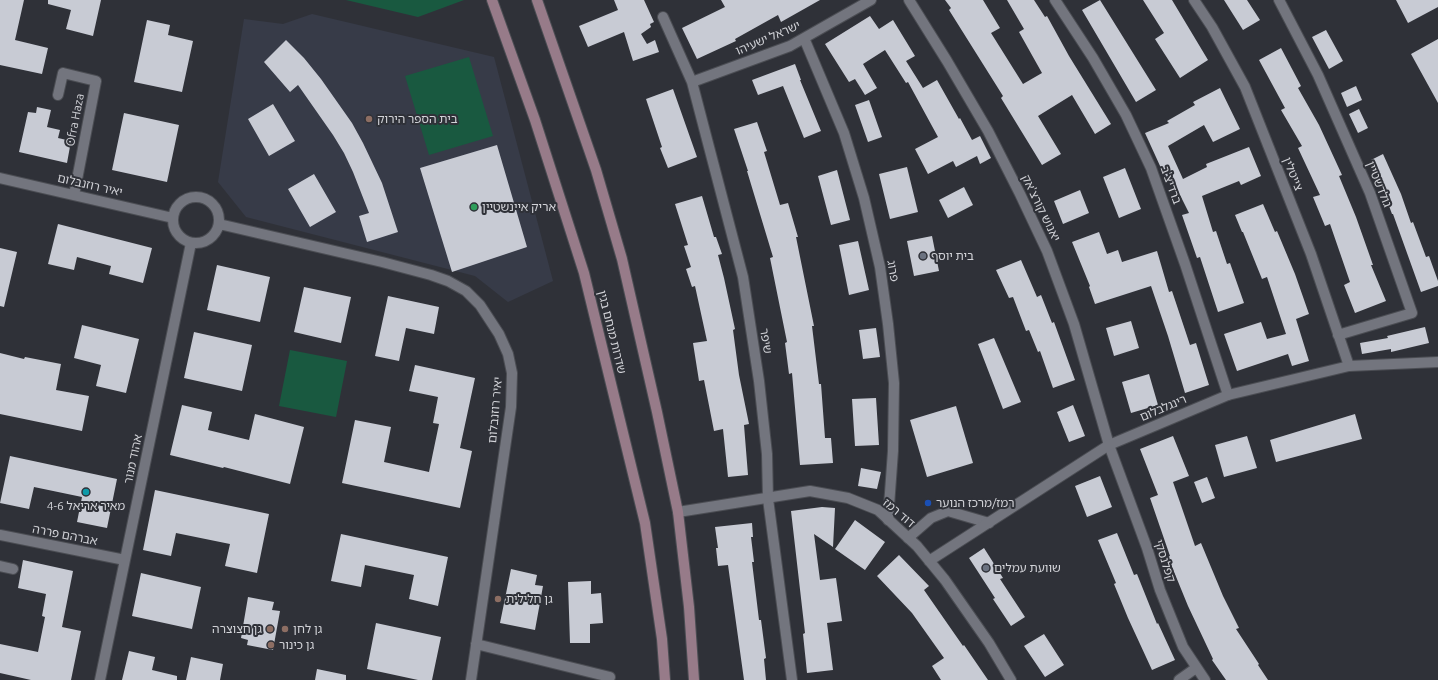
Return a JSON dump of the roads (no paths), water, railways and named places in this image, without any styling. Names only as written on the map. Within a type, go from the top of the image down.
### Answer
[{"type":"main road","name":"שדרות מנחם בגין","points":[[492,0],[535,120],[584,273],[645,524],[662,639],[666,680]]},
{"type":"main road","points":[[537,0],[596,170],[622,259],[678,512],[689,607],[694,680]]},
{"type":"street","name":"ישראל ישעיהו","points":[[692,82],[790,46],[872,0]]},
{"type":"street","name":"יאנוש קורצ'אק","points":[[909,0],[988,131],[1047,251],[1074,324],[1109,445]]},
{"type":"street","name":"ברדיצ'ב","points":[[1055,0],[1093,58],[1126,115],[1151,168],[1185,264],[1228,395]]},
{"type":"street","name":"צייטלין","points":[[1194,0],[1212,27],[1244,87],[1311,254],[1349,366]]},
{"type":"street","name":"גולדשטיין","points":[[1279,0],[1318,75],[1370,193],[1412,313],[1338,335]]},
{"type":"street","name":"שיפר","points":[[663,17],[692,82],[743,277],[759,381],[767,454],[768,498],[792,680]]},
{"type":"street","name":"פרוג","points":[[804,38],[844,133],[864,198],[880,267],[894,383],[893,451],[888,520]]},
{"type":"street","name":"Ofra Haza","points":[[58,95],[63,73],[96,81],[74,195]]},
{"type":"street","name":"יאיר רוזנבלום","points":[[0,178],[173,218]]},
{"type":"street","points":[[190,198],[198,198],[205,199],[216,209],[218,224],[216,232],[206,241],[190,243],[182,239],[177,233],[173,218],[177,208],[182,202],[190,198]]},
{"type":"street","name":"יאיר רוזנבלום","points":[[218,224],[382,262],[448,281],[466,291],[480,305],[499,334],[508,354],[512,373],[511,407],[471,680]]},
{"type":"street","name":"אהוד מנור","points":[[100,680],[190,243]]},
{"type":"street","name":"רינגלבלום","points":[[929,561],[1109,445],[1228,395],[1349,366],[1438,362]]},
{"type":"street","name":"קפלנסקי","points":[[1109,445],[1147,548],[1160,590],[1183,647],[1205,680]]},
{"type":"street","name":"דוד רמז","points":[[678,512],[810,491],[848,498],[878,510],[908,538],[945,580],[989,643],[1011,680]]},
{"type":"street","points":[[908,538],[931,518],[948,511],[989,523]]},
{"type":"street","name":"אברהם פררה","points":[[0,535],[125,560]]},
{"type":"street","points":[[0,566],[13,569]]},
{"type":"street","points":[[476,644],[610,677]]},
{"type":"street","points":[[1179,680],[1196,668]]},
{"type":"place","name":"בית הספר הירוק","points":[[369,119]]},
{"type":"place","name":"אריק איינשטיין","points":[[474,207]]},
{"type":"place","name":"בית יוסף","points":[[923,256]]},
{"type":"place","name":"מאיר אריאל 4-6","points":[[86,492]]},
{"type":"place","name":"רמז/מרכז הנוער","points":[[928,503]]},
{"type":"place","name":"שוועת עמלים","points":[[986,568]]},
{"type":"place","name":"גן חלילית","points":[[498,599]]},
{"type":"place","name":"גן חצוצרה","points":[[270,629]]},
{"type":"place","name":"גן לחן","points":[[285,629]]},
{"type":"place","name":"גן כינור","points":[[271,645]]}]
